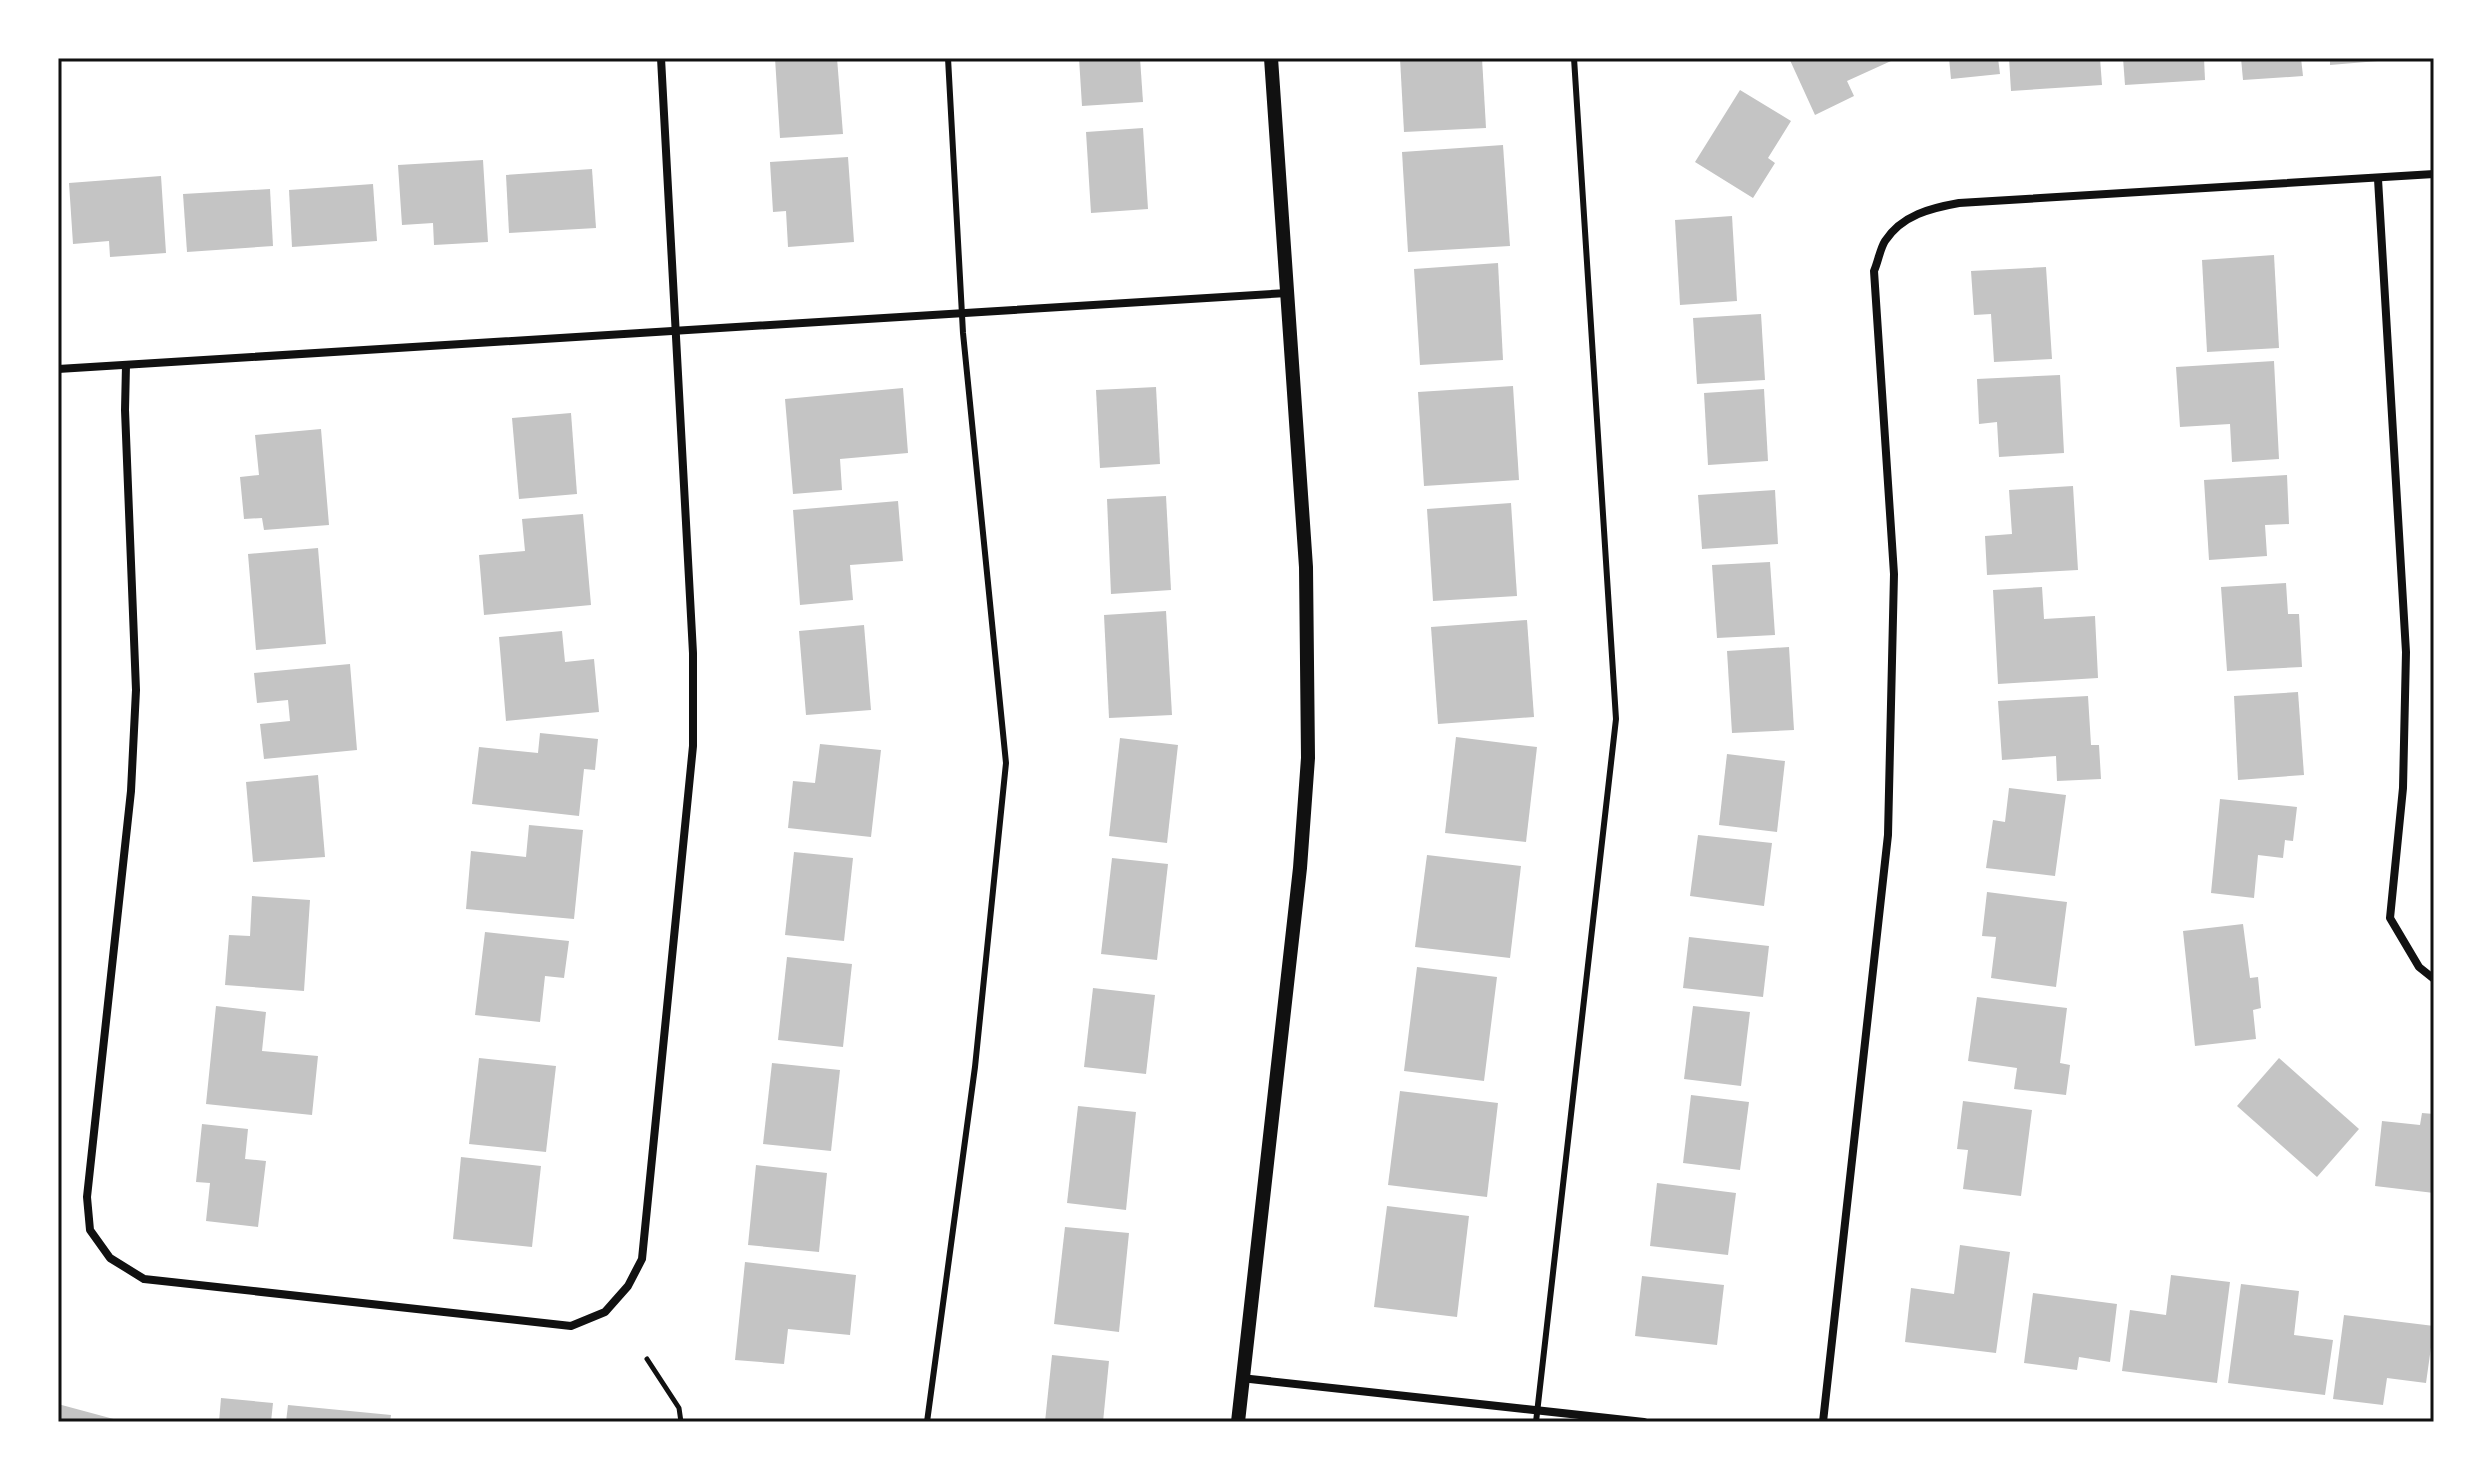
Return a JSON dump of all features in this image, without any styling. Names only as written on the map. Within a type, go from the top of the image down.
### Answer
[{"type":"street","points":[[126,365],[136,690],[131,791],[87,1197],[90,1230],[110,1258],[144,1279],[571,1326],[605,1312],[628,1286],[642,1259],[693,746],[693,653],[661,58]]},
{"type":"street","points":[[1238,1422],[1300,868],[1308,758],[1306,567],[1271,58]]},
{"type":"street","points":[[1823,1422],[1888,835],[1894,574],[1874,271],[1885,241],[1902,223],[1927,209],[1959,203],[2434,174]]},
{"type":"street","points":[[2378,179],[2406,652],[2403,788],[2390,918],[2419,967],[2434,979]]},
{"type":"street","points":[[58,369],[1287,293]]},
{"type":"street","points":[[1241,1378],[1644,1422]]},
{"type":"lane","points":[[927,1422],[975,1067],[1006,763],[962,313],[948,58]]},
{"type":"lane","points":[[1536,1422],[1616,719],[1574,58]]},
{"type":"path","points":[[647,1359],[679,1408],[681,1422]]},
{"type":"building","points":[[775,58],[837,58],[843,134],[780,138]]},
{"type":"building","points":[[1079,58],[1140,58],[1143,102],[1082,106]]},
{"type":"building","points":[[1400,58],[1482,58],[1486,128],[1404,132]]},
{"type":"building","points":[[1789,58],[1890,58],[1891,61],[1847,81],[1854,96],[1815,115]]},
{"type":"building","points":[[1949,58],[1998,58],[2000,74],[1951,79]]},
{"type":"building","points":[[2009,58],[2100,58],[2102,85],[2011,91]]},
{"type":"building","points":[[2123,58],[2204,58],[2205,80],[2125,85]]},
{"type":"building","points":[[2241,58],[2301,58],[2303,76],[2243,80]]},
{"type":"building","points":[[2330,58],[2390,58],[2390,60],[2330,65]]},
{"type":"building","points":[[1740,90],[1791,121],[1768,158],[1775,163],[1753,198],[1695,162]]},
{"type":"building","points":[[1143,128],[1148,209],[1091,213],[1086,132]]},
{"type":"building","points":[[1503,145],[1510,246],[1408,252],[1402,152]]},
{"type":"building","points":[[848,157],[854,242],[788,247],[786,211],[773,212],[770,162]]},
{"type":"building","points":[[483,160],[488,242],[434,245],[433,223],[402,225],[398,165]]},
{"type":"building","points":[[592,169],[596,228],[509,233],[506,175]]},
{"type":"building","points":[[161,176],[166,253],[110,257],[109,241],[73,244],[69,183]]},
{"type":"building","points":[[373,184],[377,241],[292,247],[289,190]]},
{"type":"building","points":[[270,189],[273,246],[187,252],[183,194]]},
{"type":"building","points":[[1732,216],[1737,301],[1680,305],[1675,220]]},
{"type":"building","points":[[2274,255],[2279,348],[2207,352],[2202,260]]},
{"type":"building","points":[[1498,263],[1503,360],[1420,365],[1414,269]]},
{"type":"building","points":[[2046,267],[2052,359],[1994,362],[1991,314],[1974,315],[1971,271]]},
{"type":"building","points":[[1761,314],[1765,380],[1697,384],[1693,318]]},
{"type":"building","points":[[2274,361],[2279,459],[2232,462],[2230,424],[2180,427],[2176,367]]},
{"type":"building","points":[[2060,375],[2064,453],[1999,457],[1997,422],[1979,424],[1977,379]]},
{"type":"building","points":[[1513,386],[1519,480],[1424,486],[1418,392]]},
{"type":"building","points":[[1156,387],[1160,464],[1100,468],[1096,390]]},
{"type":"building","points":[[903,388],[908,453],[840,459],[842,490],[793,494],[785,399]]},
{"type":"building","points":[[1764,389],[1768,461],[1708,465],[1704,393]]},
{"type":"building","points":[[571,413],[577,494],[519,499],[512,418]]},
{"type":"building","points":[[321,429],[329,525],[264,530],[262,518],[244,519],[240,477],[259,475],[255,435]]},
{"type":"building","points":[[2287,475],[2289,524],[2265,525],[2267,556],[2209,560],[2204,480]]},
{"type":"building","points":[[2073,486],[2078,570],[1987,575],[1985,536],[2012,534],[2009,490]]},
{"type":"building","points":[[1775,490],[1778,544],[1702,549],[1698,495]]},
{"type":"building","points":[[1166,496],[1171,590],[1111,594],[1107,499]]},
{"type":"building","points":[[898,501],[903,561],[850,565],[853,600],[800,605],[793,510]]},
{"type":"building","points":[[1511,503],[1517,596],[1433,601],[1427,509]]},
{"type":"building","points":[[583,514],[591,605],[484,615],[479,555],[525,551],[522,519]]},
{"type":"building","points":[[318,548],[326,644],[256,650],[248,554]]},
{"type":"building","points":[[1770,562],[1775,635],[1717,638],[1712,565]]},
{"type":"building","points":[[2286,583],[2288,614],[2299,614],[2302,667],[2227,671],[2221,587]]},
{"type":"building","points":[[2042,587],[2044,619],[2095,616],[2098,678],[1998,684],[1993,590]]},
{"type":"building","points":[[1166,611],[1172,715],[1109,718],[1104,615]]},
{"type":"building","points":[[1527,620],[1534,717],[1438,724],[1431,627]]},
{"type":"building","points":[[864,625],[871,710],[806,715],[799,631]]},
{"type":"building","points":[[562,631],[565,662],[594,659],[599,712],[506,721],[499,637]]},
{"type":"building","points":[[1789,647],[1794,730],[1732,733],[1727,651]]},
{"type":"building","points":[[350,664],[357,750],[264,759],[260,724],[290,721],[288,700],[257,703],[254,673]]},
{"type":"building","points":[[2298,692],[2304,775],[2238,780],[2234,696]]},
{"type":"building","points":[[2088,696],[2091,745],[2099,745],[2101,779],[2057,781],[2056,756],[2002,760],[1998,701]]},
{"type":"building","points":[[540,733],[598,739],[595,770],[584,769],[579,816],[472,804],[479,747],[538,753]]},
{"type":"building","points":[[1456,737],[1537,747],[1526,842],[1445,833]]},
{"type":"building","points":[[1120,738],[1178,745],[1167,843],[1109,836]]},
{"type":"building","points":[[820,744],[881,750],[871,837],[788,828],[793,781],[815,783]]},
{"type":"building","points":[[1727,754],[1785,761],[1777,832],[1719,825]]},
{"type":"building","points":[[318,775],[325,857],[253,862],[246,782]]},
{"type":"building","points":[[2009,788],[2066,795],[2055,876],[1986,868],[1993,820],[2005,822]]},
{"type":"building","points":[[2220,799],[2297,807],[2293,841],[2285,840],[2283,858],[2258,855],[2254,898],[2211,893]]},
{"type":"building","points":[[529,825],[583,830],[574,919],[466,909],[471,851],[526,857]]},
{"type":"building","points":[[1698,835],[1772,843],[1764,906],[1690,896]]},
{"type":"building","points":[[794,852],[853,858],[844,941],[785,935]]},
{"type":"building","points":[[1427,855],[1521,866],[1510,958],[1415,947]]},
{"type":"building","points":[[1112,858],[1168,864],[1157,960],[1101,954]]},
{"type":"building","points":[[1987,892],[2067,902],[2056,987],[1991,978],[1996,937],[1982,936]]},
{"type":"building","points":[[252,896],[310,900],[304,991],[225,985],[229,935],[250,936]]},
{"type":"building","points":[[2243,924],[2250,978],[2258,977],[2261,1008],[2253,1010],[2256,1039],[2195,1046],[2183,931]]},
{"type":"building","points":[[485,932],[569,941],[564,978],[545,976],[540,1022],[475,1015]]},
{"type":"building","points":[[1689,937],[1769,946],[1763,997],[1683,988]]},
{"type":"building","points":[[787,957],[852,964],[843,1047],[778,1040]]},
{"type":"building","points":[[1417,967],[1497,977],[1484,1081],[1404,1071]]},
{"type":"building","points":[[1093,988],[1155,995],[1146,1074],[1084,1067]]},
{"type":"building","points":[[1977,997],[2067,1008],[2060,1063],[2070,1065],[2066,1095],[2014,1089],[2017,1068],[1968,1061]]},
{"type":"building","points":[[216,1006],[266,1012],[262,1051],[318,1056],[312,1115],[206,1104]]},
{"type":"building","points":[[1693,1006],[1750,1012],[1741,1086],[1684,1079]]},
{"type":"building","points":[[479,1058],[556,1066],[546,1152],[469,1144]]},
{"type":"building","points":[[2279,1058],[2359,1129],[2317,1177],[2237,1106]]},
{"type":"building","points":[[772,1063],[840,1070],[831,1151],[763,1144]]},
{"type":"building","points":[[1400,1091],[1498,1103],[1487,1197],[1388,1185]]},
{"type":"building","points":[[1691,1095],[1749,1102],[1740,1170],[1683,1163]]},
{"type":"building","points":[[1963,1101],[2032,1110],[2021,1196],[1963,1189],[1968,1150],[1957,1149]]},
{"type":"building","points":[[1078,1106],[1136,1112],[1126,1210],[1067,1203]]},
{"type":"building","points":[[2422,1113],[2434,1114],[2434,1193],[2375,1186],[2382,1121],[2420,1125]]},
{"type":"building","points":[[202,1124],[248,1129],[245,1159],[266,1161],[258,1227],[206,1221],[210,1183],[196,1182]]},
{"type":"building","points":[[461,1157],[541,1166],[532,1247],[453,1239]]},
{"type":"building","points":[[756,1165],[827,1173],[819,1252],[748,1245]]},
{"type":"building","points":[[1657,1183],[1736,1193],[1728,1255],[1650,1246]]},
{"type":"building","points":[[1387,1206],[1469,1216],[1457,1317],[1374,1307]]},
{"type":"building","points":[[1065,1227],[1129,1233],[1119,1332],[1054,1324]]},
{"type":"building","points":[[1960,1245],[2010,1252],[1996,1353],[1905,1342],[1911,1288],[1954,1294]]},
{"type":"building","points":[[745,1262],[856,1275],[850,1335],[788,1329],[784,1364],[735,1360]]},
{"type":"building","points":[[2171,1275],[2230,1282],[2217,1383],[2122,1371],[2130,1310],[2166,1315]]},
{"type":"building","points":[[1642,1276],[1724,1285],[1717,1345],[1635,1336]]},
{"type":"building","points":[[2241,1284],[2299,1291],[2294,1335],[2333,1340],[2325,1395],[2228,1383]]},
{"type":"building","points":[[2033,1293],[2117,1304],[2110,1362],[2079,1357],[2077,1370],[2024,1363]]},
{"type":"building","points":[[2344,1315],[2434,1326],[2426,1383],[2387,1378],[2383,1405],[2333,1399]]},
{"type":"building","points":[[1052,1355],[1109,1361],[1103,1422],[1045,1422]]},
{"type":"building","points":[[221,1398],[273,1403],[271,1422],[219,1422]]},
{"type":"building","points":[[58,1404],[121,1421],[58,1422]]},
{"type":"building","points":[[288,1405],[391,1415],[390,1422],[286,1422]]}]
